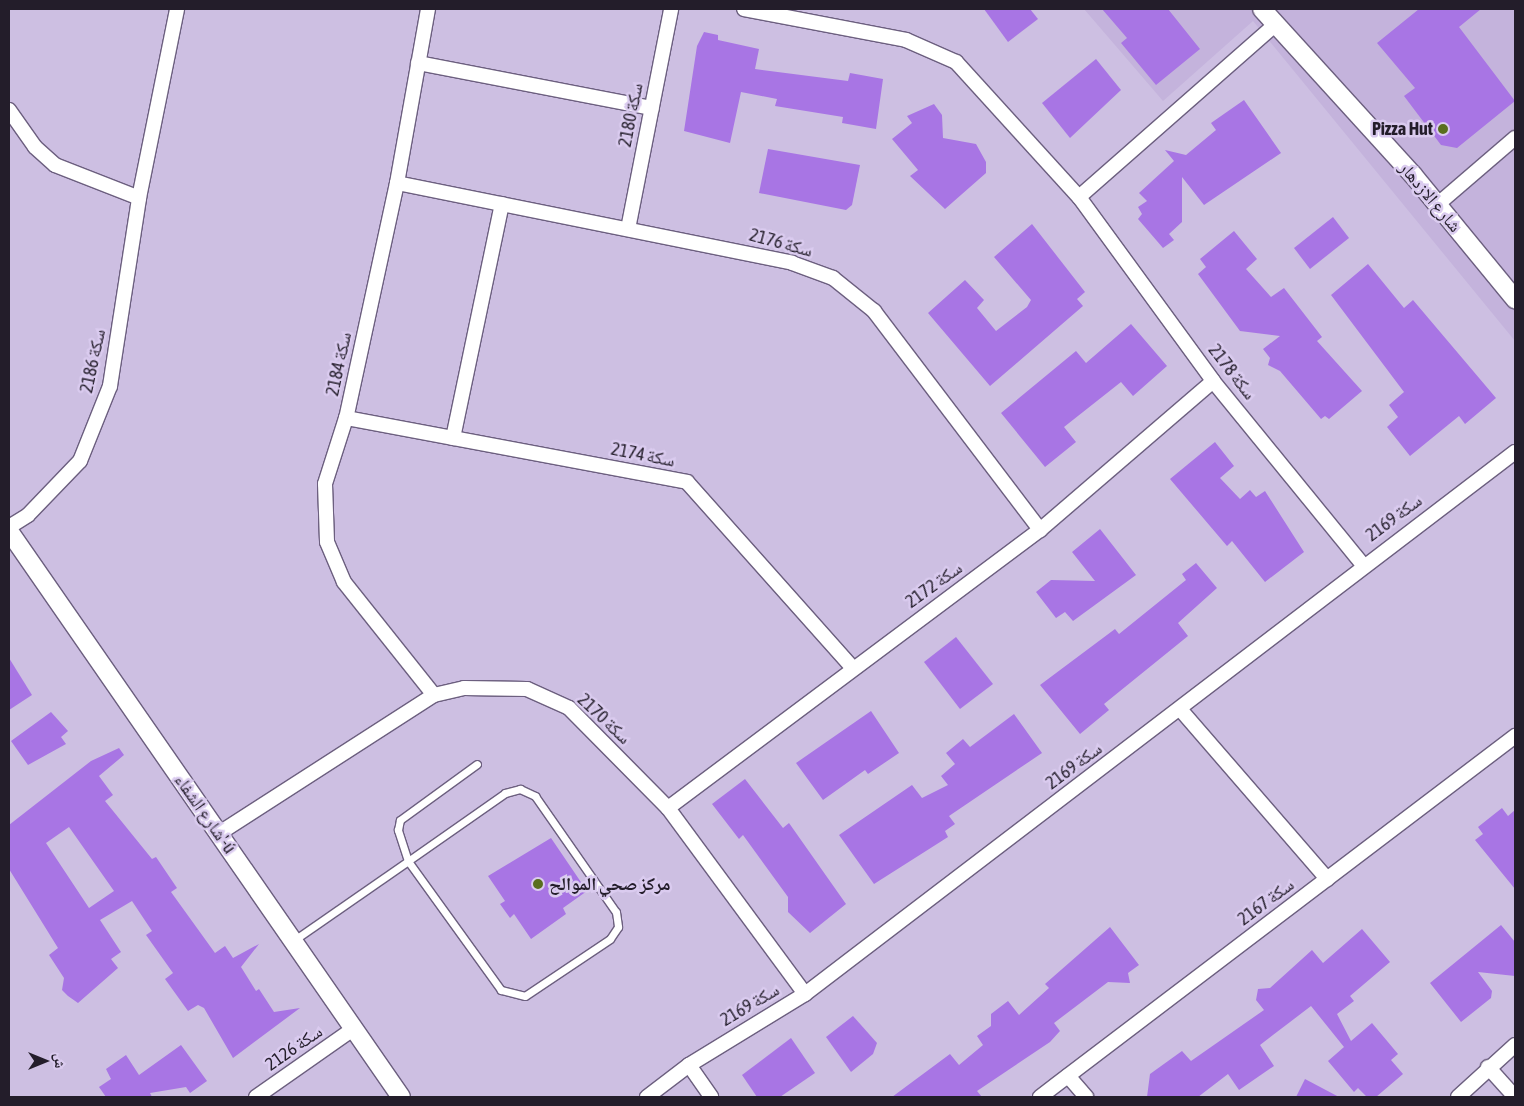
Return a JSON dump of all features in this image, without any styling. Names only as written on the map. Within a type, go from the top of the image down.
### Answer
[{"type":"street","name":"سكة 2186","points":[[9,529],[28,515],[80,461],[110,386],[139,198],[177,9]]},
{"type":"street","name":"سكة 2184","points":[[428,9],[397,183],[346,418],[325,484],[327,542],[344,582],[434,696]]},
{"type":"street","name":"سكة 2180","points":[[628,229],[671,9]]},
{"type":"street","name":"سكة 2178","points":[[744,9],[906,40],[956,62],[1079,197],[1213,381],[1363,565]]},
{"type":"street","name":"شارع الازدهار","points":[[1262,9],[1437,204],[1515,299]]},
{"type":"street","points":[[1079,197],[1275,25]]},
{"type":"street","points":[[418,63],[652,108]]},
{"type":"street","points":[[9,110],[35,148],[55,165],[139,198]]},
{"type":"street","points":[[1437,204],[1515,138]]},
{"type":"street","name":"سكة 2176","points":[[397,183],[792,263],[833,278],[874,311],[1040,530]]},
{"type":"street","points":[[454,438],[502,204]]},
{"type":"street","name":"سكة 2172","points":[[668,808],[1040,530],[1213,381]]},
{"type":"street","name":"سكة 2174","points":[[346,418],[687,482],[853,668]]},
{"type":"street","name":"سكة 2169","points":[[647,1097],[688,1065],[805,994],[1180,709],[1363,565],[1515,452]]},
{"type":"street","name":"شارع الشفاء'-ú","points":[[9,529],[401,1097]]},
{"type":"street","name":"سكة 2170","points":[[218,834],[434,696],[464,688],[527,689],[569,708],[668,808],[805,994]]},
{"type":"street","points":[[1180,709],[1327,880]]},
{"type":"street","name":"سكة 2167","points":[[1040,1097],[1515,736]]},
{"type":"street","name":"سكة 2126","points":[[256,1097],[353,1029]]},
{"type":"street","points":[[1458,1097],[1488,1067],[1515,1045]]},
{"type":"street","points":[[688,1065],[711,1097]]},
{"type":"street","points":[[1488,1067],[1515,1097]]},
{"type":"street","points":[[1068,1076],[1086,1097]]},
{"type":"lane","points":[[293,941],[408,861],[505,793],[520,789],[535,796],[616,912],[618,927],[610,939],[525,996],[501,990],[408,861],[398,830],[400,820],[477,764]]},
{"type":"shaded area","points":[[1084,9],[1515,9],[1515,341],[1253,21],[1163,101]]},
{"type":"building","points":[[984,9],[1030,9],[1038,19],[1008,42]]},
{"type":"building","points":[[1102,9],[1168,9],[1200,49],[1156,85],[1121,43],[1127,38]]},
{"type":"building","points":[[1419,9],[1481,9],[1459,27],[1515,101],[1457,148],[1441,145],[1404,96],[1415,88],[1377,43]]},
{"type":"building","points":[[704,32],[718,35],[718,40],[759,49],[755,69],[848,81],[850,73],[883,79],[876,129],[842,123],[843,117],[775,106],[777,99],[741,92],[730,143],[684,131],[697,46]]},
{"type":"building","points":[[1096,59],[1121,90],[1070,138],[1042,103]]},
{"type":"building","points":[[1244,100],[1281,153],[1204,205],[1182,177],[1182,222],[1169,234],[1174,240],[1163,248],[1138,219],[1142,214],[1138,207],[1147,201],[1139,193],[1174,161],[1165,150],[1186,155],[1216,130],[1211,123]]},
{"type":"building","points":[[934,104],[942,115],[943,138],[976,144],[986,162],[986,173],[945,209],[910,176],[918,170],[892,139],[912,123],[907,116]]},
{"type":"building","points":[[768,149],[860,165],[852,205],[846,210],[759,193]]},
{"type":"building","points":[[1333,217],[1349,238],[1310,269],[1294,248]]},
{"type":"building","points":[[1032,224],[1085,292],[1077,299],[1083,306],[990,386],[928,313],[965,280],[984,300],[977,308],[996,331],[1027,307],[1031,300],[994,257]]},
{"type":"building","points":[[1234,231],[1257,259],[1246,269],[1271,297],[1284,288],[1322,337],[1317,341],[1362,391],[1329,419],[1325,416],[1321,419],[1280,371],[1268,365],[1270,358],[1263,349],[1280,336],[1240,331],[1198,274],[1206,267],[1200,259]]},
{"type":"building","points":[[1368,264],[1404,308],[1413,300],[1496,398],[1465,424],[1459,416],[1410,456],[1387,427],[1398,417],[1389,405],[1404,392],[1331,295]]},
{"type":"building","points":[[1131,324],[1167,366],[1133,396],[1121,382],[1064,427],[1076,442],[1045,467],[1001,413],[1076,351],[1086,363]]},
{"type":"building","points":[[1215,442],[1234,466],[1220,478],[1240,499],[1250,490],[1256,497],[1265,491],[1304,552],[1265,582],[1232,541],[1227,546],[1170,479]]},
{"type":"building","points":[[1100,529],[1136,575],[1073,621],[1065,612],[1056,618],[1036,592],[1051,580],[1095,581],[1072,552]]},
{"type":"building","points":[[1196,563],[1217,588],[1178,623],[1188,636],[1104,704],[1109,710],[1080,734],[1040,685],[1115,629],[1119,634],[1186,580],[1182,574]]},
{"type":"building","points":[[956,637],[993,684],[960,709],[924,662]]},
{"type":"building","points":[[9,658],[32,695],[9,710]]},
{"type":"building","points":[[871,711],[899,753],[868,774],[865,770],[823,800],[796,763]]},
{"type":"building","points":[[51,712],[68,731],[61,737],[66,744],[28,765],[11,741]]},
{"type":"building","points":[[1014,714],[1042,753],[949,816],[955,824],[945,831],[948,837],[874,884],[839,835],[912,785],[922,798],[948,785],[941,776],[955,764],[946,753],[963,739],[970,747]]},
{"type":"building","points":[[119,748],[124,755],[99,776],[113,795],[105,801],[152,859],[156,857],[177,888],[171,892],[215,953],[225,946],[233,958],[259,944],[241,967],[256,991],[259,989],[274,1012],[300,1008],[233,1058],[204,1008],[198,1005],[188,1011],[165,979],[173,973],[146,935],[152,931],[132,901],[100,920],[121,952],[111,959],[118,968],[78,1003],[62,990],[64,978],[49,955],[58,948],[9,869],[9,825],[91,761]],"holes":[[[69,827],[114,891],[89,908],[46,843]]]},
{"type":"building","points":[[745,779],[783,828],[789,823],[846,904],[810,933],[788,912],[788,897],[743,835],[739,839],[712,804]]},
{"type":"building","points":[[1502,808],[1508,816],[1515,810],[1515,889],[1475,840],[1483,834],[1478,827]]},
{"type":"building","name":"مركز صحي الموالح","points":[[551,838],[587,891],[563,908],[566,914],[531,939],[514,914],[510,918],[500,904],[505,901],[488,876]]},
{"type":"building","points":[[1501,925],[1515,942],[1515,976],[1478,972],[1492,991],[1491,998],[1461,1022],[1430,983]]},
{"type":"building","points":[[1110,927],[1139,965],[1128,973],[1130,983],[1108,982],[1054,1023],[1060,1031],[1050,1042],[977,1091],[982,1097],[892,1097],[950,1054],[959,1065],[983,1045],[977,1036],[991,1026],[991,1014],[1008,1001],[1019,1015],[1049,988],[1045,984]]},
{"type":"building","points":[[1362,929],[1390,962],[1350,996],[1354,1001],[1337,1014],[1351,1041],[1372,1023],[1398,1054],[1391,1060],[1403,1074],[1376,1097],[1367,1097],[1358,1088],[1354,1092],[1328,1061],[1344,1047],[1311,1006],[1260,1045],[1274,1066],[1239,1090],[1228,1074],[1198,1097],[1147,1097],[1150,1074],[1182,1051],[1191,1061],[1264,1010],[1256,1000],[1258,989],[1270,988],[1312,950],[1323,963]]},
{"type":"building","points":[[853,1016],[877,1043],[873,1054],[851,1072],[826,1037]]},
{"type":"building","points":[[791,1038],[815,1073],[780,1097],[757,1097],[742,1075]]},
{"type":"building","points":[[181,1045],[207,1081],[190,1093],[186,1087],[150,1093],[152,1097],[106,1097],[99,1087],[111,1079],[106,1069],[126,1055],[139,1075]]},
{"type":"building","points":[[1305,1079],[1339,1097],[1296,1097]]},
{"type":"place","name":"Pizza Hut","points":[[1443,129]]},
{"type":"place","name":"مركز صحي الموالح","points":[[538,884]]}]
